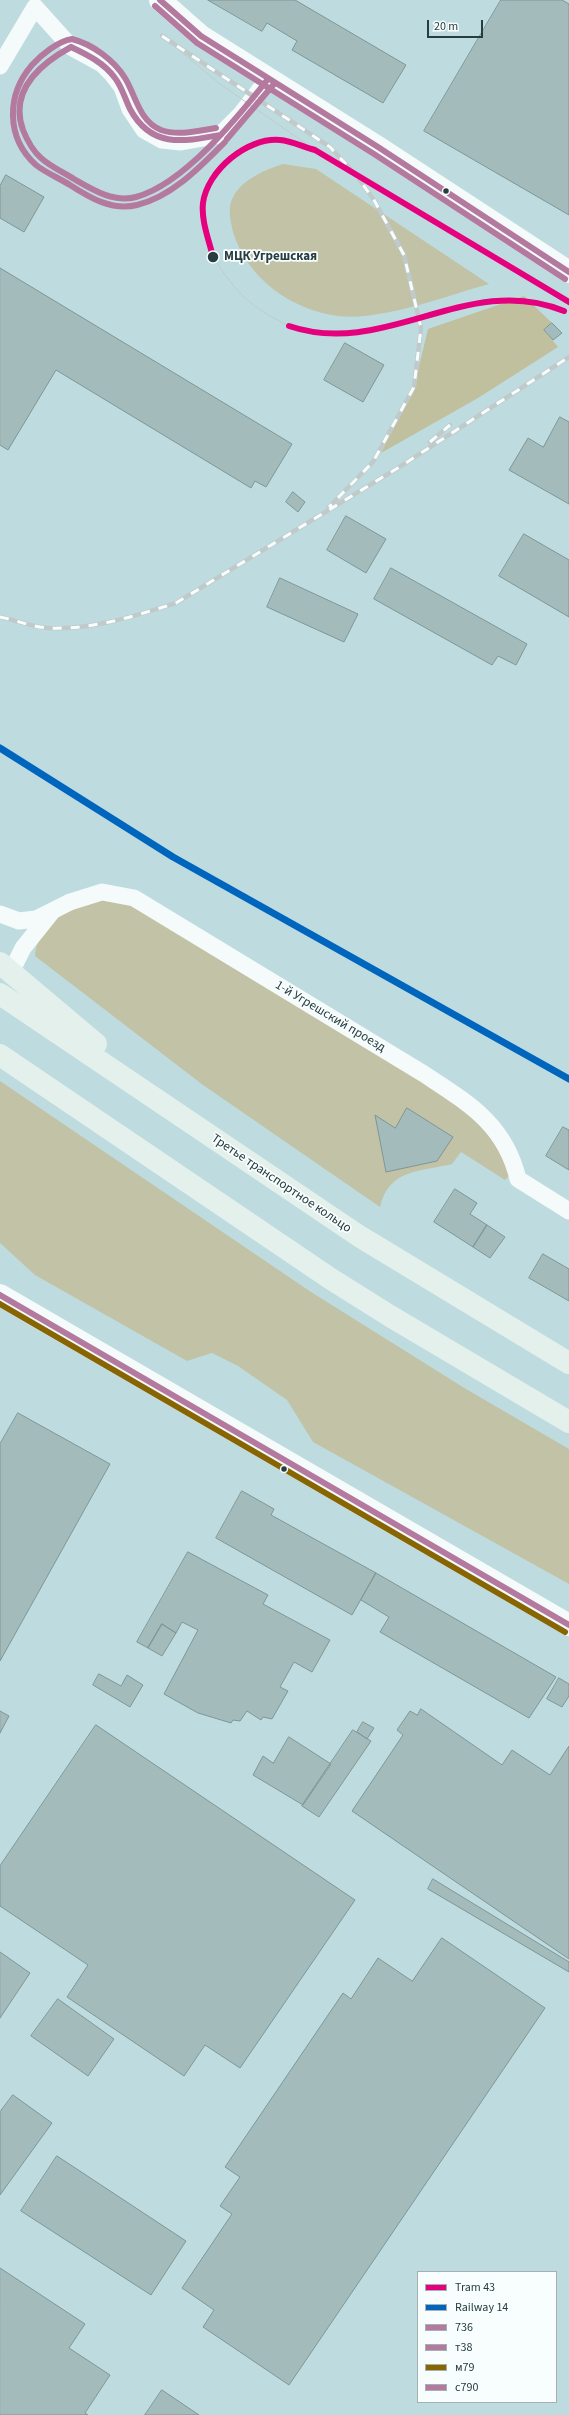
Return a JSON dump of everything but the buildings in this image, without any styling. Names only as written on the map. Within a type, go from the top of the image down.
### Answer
[{"type":"main road","points":[[160,0],[201,36],[378,147],[569,272]]},
{"type":"main road","points":[[5,968],[182,1118]]},
{"type":"main road","name":"Третье транспортное кольцо","points":[[0,994],[182,1118],[416,1273],[569,1363]]},
{"type":"main road","points":[[0,1055],[331,1279],[390,1316],[569,1422]]},
{"type":"main road","points":[[0,1294],[569,1624]]},
{"type":"street","points":[[0,66],[35,7],[71,46],[102,64],[112,74],[122,87],[130,109],[144,130],[162,140],[181,142],[220,135],[241,114],[268,79]]},
{"type":"street","name":"1-й Угрешский проезд","points":[[0,914],[19,921],[36,919],[52,913],[70,902],[102,892],[134,898],[424,1074],[466,1102],[484,1115],[496,1129],[514,1164],[518,1179],[569,1211]]},
{"type":"street","name":"1-й Угрешский проезд","points":[[5,968],[52,913]]},
{"type":"green space","points":[[283,164],[316,169],[489,284],[394,311],[356,317],[321,313],[288,299],[273,289],[249,264],[240,249],[233,232],[230,213],[231,202],[239,188],[252,177]]},
{"type":"green space","points":[[524,296],[552,323],[544,330],[558,347],[478,398],[381,453],[414,387],[428,329]]},
{"type":"green space","points":[[105,898],[132,905],[424,1081],[493,1134],[511,1174],[505,1180],[461,1152],[452,1164],[417,1171],[398,1179],[390,1185],[384,1195],[380,1207],[203,1085],[35,956],[38,943],[43,933],[60,916]]},
{"type":"green space","points":[[0,1081],[311,1292],[466,1389],[569,1449],[569,1584],[313,1442],[287,1400],[238,1366],[212,1353],[187,1361],[35,1275],[0,1243]]},
{"type":"tram line","points":[[162,36],[220,84],[315,150]]},
{"type":"tram line","name":"43","points":[[213,257],[203,217],[203,203],[206,191],[212,179],[220,168],[242,150],[255,144],[280,140],[315,150],[569,302]]},
{"type":"tram line","points":[[213,257],[229,281],[245,298],[264,312],[289,326]]},
{"type":"tram line","name":"43","points":[[289,326],[325,333],[359,332],[393,325],[460,307],[494,301],[529,302],[564,311]]},
{"type":"railway","points":[[162,36],[330,147],[356,175],[374,200],[404,255],[421,328],[414,387],[373,462],[329,507]]},
{"type":"railway","points":[[0,617],[48,628],[81,627],[129,617],[176,603],[401,466],[569,357]]},
{"type":"railway","points":[[430,442],[450,425]]},
{"type":"rail line","name":"14","points":[[0,748],[173,857],[569,1079]]},
{"type":"transit line","name":"736","points":[[160,0],[201,36],[378,147],[569,272]]},
{"type":"transit line","name":"с790","points":[[155,6],[197,43],[374,154],[565,279]]},
{"type":"transit line","name":"с790","points":[[216,128],[174,133],[161,130],[154,126],[143,114],[129,85],[115,65],[95,49],[80,41],[72,39],[61,42],[50,49],[32,65],[23,77],[17,89],[14,103],[13,116],[19,142],[26,154],[36,165],[93,199],[110,205],[137,205],[162,195],[185,180],[225,142]]},
{"type":"transit line","name":"736","points":[[71,47],[38,70],[30,80],[20,103],[20,116],[23,130],[35,152],[41,158],[81,183],[112,197],[136,197],[154,190],[173,178],[191,164],[226,130],[268,79]]},
{"type":"transit line","name":"736","points":[[71,47],[95,60],[111,73],[120,85],[130,109],[138,122],[158,136],[180,140],[220,135]]},
{"type":"transit line","name":"с790","points":[[227,139],[274,84]]},
{"type":"transit line","name":"т38","points":[[0,1295],[569,1625]]},
{"type":"transit line","name":"м79","points":[[0,1304],[565,1632]]},
{"type":"place","name":"МЦК Угрешская","points":[[213,257]]}]
